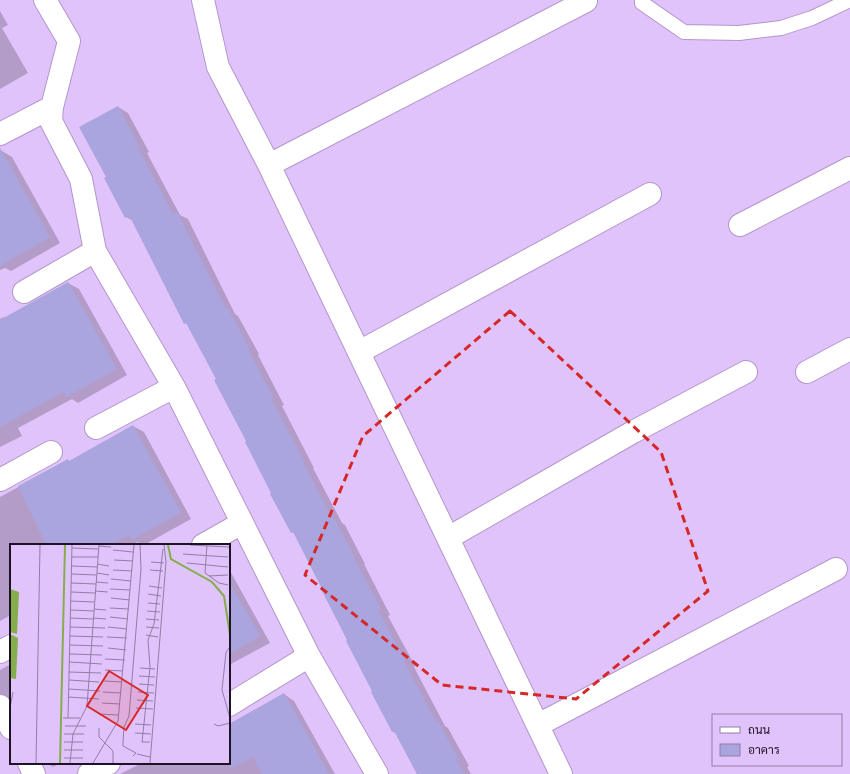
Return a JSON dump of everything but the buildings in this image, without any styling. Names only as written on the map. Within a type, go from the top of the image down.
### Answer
[{"type":"street","points":[[45,0],[69,41],[52,107],[51,121],[81,179],[95,251],[174,387],[309,656],[376,774]]},
{"type":"street","points":[[203,0],[218,67],[269,165],[561,774]]},
{"type":"street","points":[[269,165],[586,1]]},
{"type":"street","points":[[0,134],[52,107]]},
{"type":"street","points":[[740,225],[850,168]]},
{"type":"street","points":[[359,352],[650,194]]},
{"type":"street","points":[[24,292],[95,251]]},
{"type":"street","points":[[807,372],[850,349]]},
{"type":"street","points":[[448,538],[634,432],[746,372]]},
{"type":"street","points":[[96,428],[174,387]]},
{"type":"street","points":[[0,480],[51,452]]},
{"type":"street","points":[[205,544],[242,524]]},
{"type":"street","points":[[538,725],[836,569]]},
{"type":"street","points":[[0,652],[10,647]]},
{"type":"street","points":[[230,704],[309,656]]},
{"type":"street","points":[[0,706],[10,726]]},
{"type":"street","points":[[29,764],[34,774]]},
{"type":"street","points":[[89,774],[107,764]]},
{"type":"lane","points":[[642,0],[642,4],[684,32],[739,33],[782,28],[812,18],[850,0]]},
{"type":"highlighted area","points":[[510,311],[661,452],[708,591],[576,699],[442,685],[305,575],[363,436]]}]
